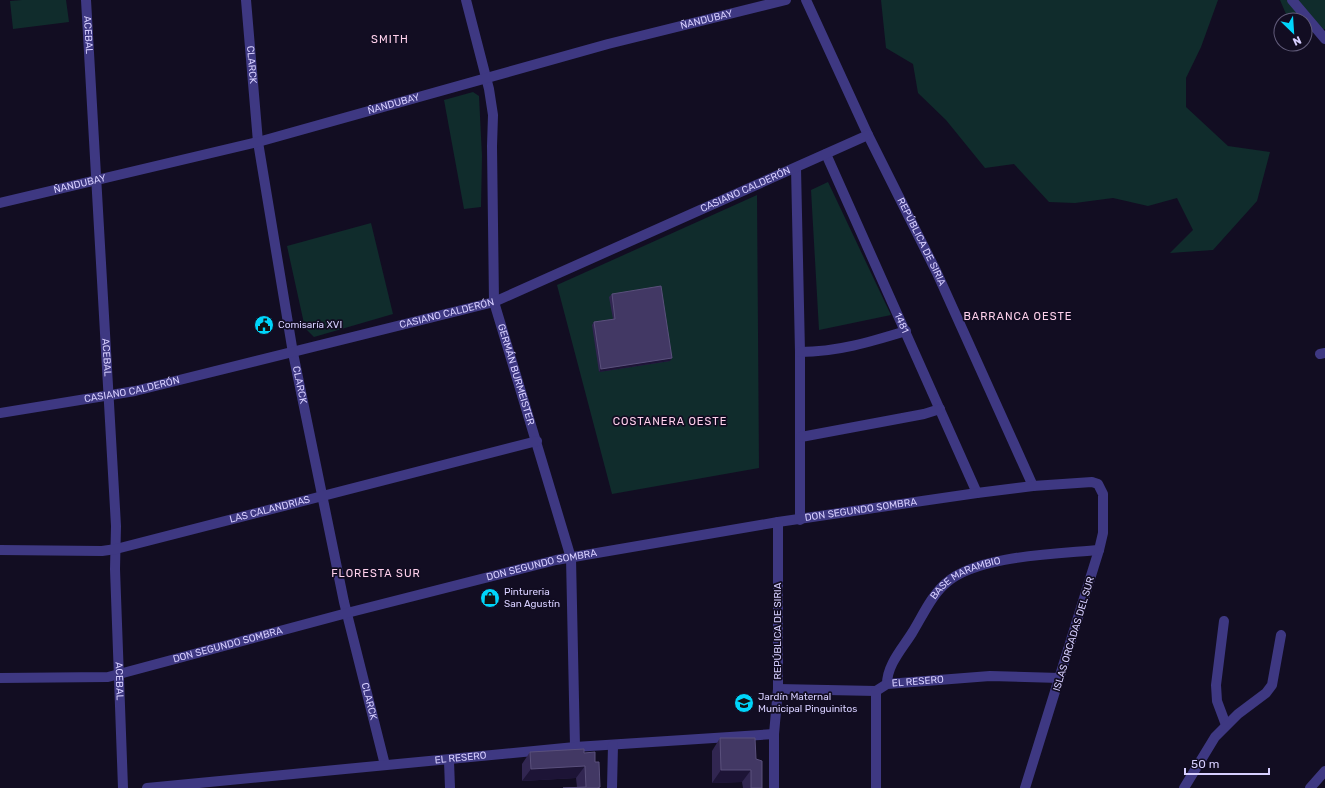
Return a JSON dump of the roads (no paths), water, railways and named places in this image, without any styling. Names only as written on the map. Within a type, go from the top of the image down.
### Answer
[{"type":"street","name":"ACEBAL","points":[[86,0],[109,396],[116,549],[118,675],[123,788]]},
{"type":"street","name":"CLARCK","points":[[246,0],[258,142],[293,353],[347,613],[385,765]]},
{"type":"street","name":"GERMÁN BURMEISTER","points":[[466,0],[486,79],[493,115],[492,154],[494,302],[571,558],[575,748]]},
{"type":"street","name":"ÑANDUBAY","points":[[0,203],[258,142],[623,40],[786,0]]},
{"type":"street","name":"REPÚBLICA DE SIRIA","points":[[806,0],[868,135],[937,273],[1033,486]]},
{"type":"street","points":[[1292,0],[1325,39]]},
{"type":"street","name":"CASIANO CALDERÓN","points":[[0,413],[109,396],[293,353],[494,302],[868,135]]},
{"type":"street","name":"1481","points":[[826,154],[977,493]]},
{"type":"street","points":[[796,168],[800,352],[800,520]]},
{"type":"street","points":[[800,352],[824,352],[849,348],[906,331]]},
{"type":"street","points":[[800,437],[924,414],[940,409]]},
{"type":"street","name":"LAS CALANDRIAS","points":[[0,550],[102,551],[116,549],[536,441]]},
{"type":"street","name":"DON SEGUNDO SOMBRA","points":[[0,678],[108,677],[347,613],[571,558],[778,522],[977,493],[1033,486],[1092,482]]},
{"type":"street","name":"ISLAS ORCADAS DEL SUR","points":[[1025,788],[1060,678],[1103,533],[1103,494],[1098,484],[1092,482]]},
{"type":"street","name":"REPÚBLICA DE SIRIA","points":[[774,788],[774,734],[778,689],[778,522]]},
{"type":"street","name":"BASE MARAMBIO","points":[[887,684],[890,668],[938,591],[952,578],[972,568],[995,561],[1099,550]]},
{"type":"street","points":[[1224,621],[1216,685],[1217,700],[1226,725]]},
{"type":"street","points":[[1184,788],[1215,737],[1226,725],[1266,693],[1272,685],[1280,634]]},
{"type":"street","name":"EL RESERO","points":[[876,691],[887,684],[990,676],[1060,678]]},
{"type":"street","points":[[778,689],[876,691],[876,788]]},
{"type":"street","name":"EL RESERO","points":[[147,788],[385,765],[449,761],[575,748],[774,734]]},
{"type":"street","points":[[612,788],[613,745]]},
{"type":"street","points":[[449,761],[450,788]]},
{"type":"street","points":[[1310,788],[1325,771]]},
{"type":"place","name":"Comisaría XVI","points":[[264,325]]},
{"type":"place","name":"Pintureria San Agustín","points":[[490,598]]},
{"type":"place","name":"Jardín Maternal Municipal Pinguinitos","points":[[744,703]]},
{"type":"district","name":"SMITH","points":[[390,39]]},
{"type":"district","name":"BARRANCA OESTE","points":[[1018,316]]},
{"type":"district","name":"COSTANERA OESTE","points":[[670,421]]},
{"type":"district","name":"FLORESTA SUR","points":[[376,573]]}]
